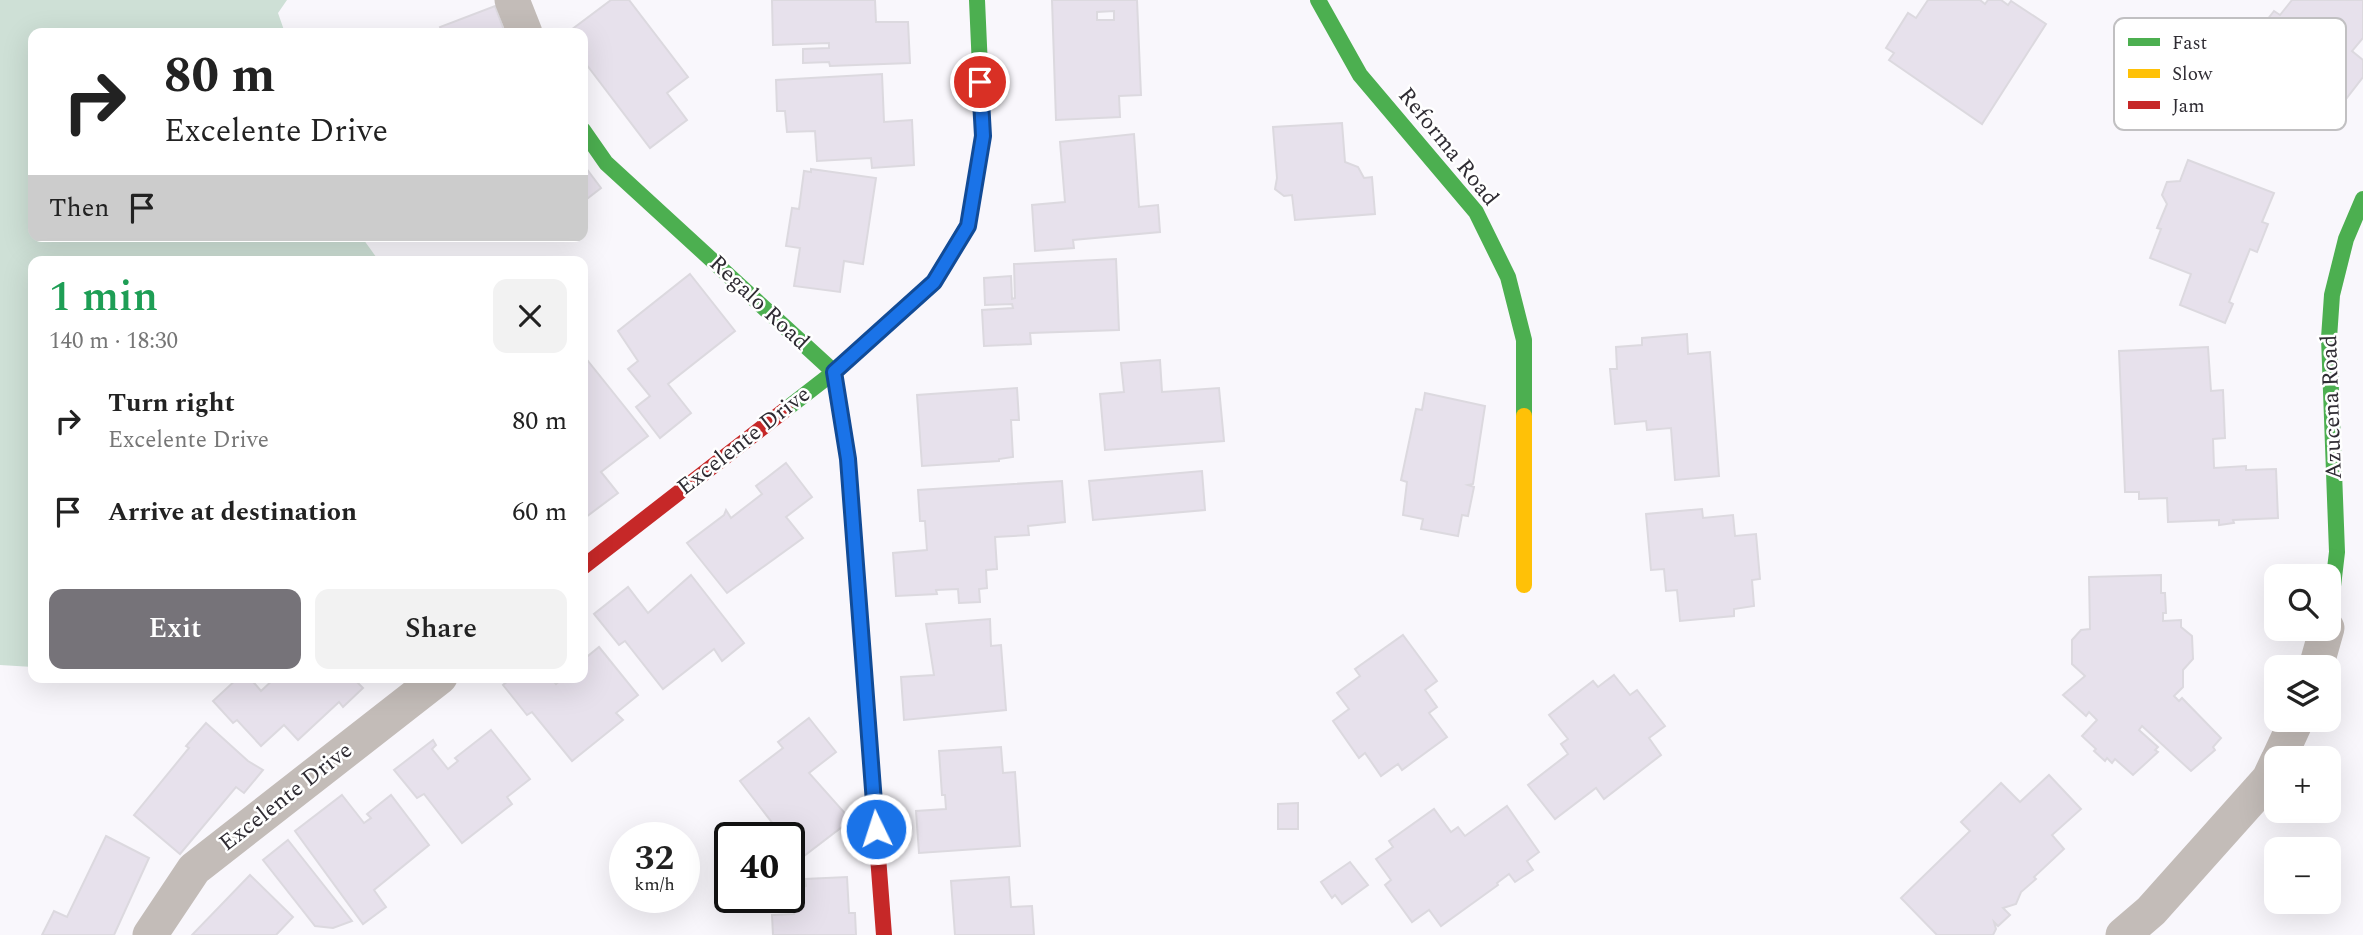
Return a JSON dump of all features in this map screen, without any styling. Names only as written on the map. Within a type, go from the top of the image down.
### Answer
[{"type":"street","points":[[512,0],[523,28]]},
{"type":"street","name":"Excelente Drive","points":[[588,563],[834,372],[934,282],[968,226],[983,136],[976,0]]},
{"type":"street","name":"Reforma Road","points":[[1318,0],[1360,75],[1476,212],[1508,277],[1524,340],[1524,585]]},
{"type":"street","name":"Regalo Road","points":[[588,137],[606,163],[834,372]]},
{"type":"street","name":"Azucena Road","points":[[2336,564],[2329,338],[2332,295],[2346,239],[2363,199]]},
{"type":"street","points":[[834,372],[848,459],[884,935]]},
{"type":"street","name":"Excelente Drive","points":[[150,935],[194,869],[432,683]]},
{"type":"street","points":[[2123,935],[2151,911],[2264,783]]},
{"type":"green space","points":[[0,0],[287,0],[278,13],[283,28],[28,28],[28,242],[365,242],[375,256],[28,256],[28,667],[0,665]]},
{"type":"building","points":[[611,0],[629,0],[688,77],[667,93],[687,120],[650,148],[588,67],[588,28],[574,28]]},
{"type":"building","points":[[772,0],[875,0],[876,22],[908,22],[910,63],[830,66],[829,62],[803,63],[803,49],[829,48],[829,43],[773,45]]},
{"type":"building","points":[[1052,0],[1137,0],[1141,95],[1119,96],[1120,117],[1056,120]],"holes":[[[1114,11],[1114,20],[1097,20],[1097,12]]]},
{"type":"building","points":[[1928,0],[1980,0],[1985,4],[1988,0],[2001,0],[2008,5],[2011,1],[2046,24],[1982,124],[1889,60],[1894,53],[1886,48],[1908,13],[1916,18]]},
{"type":"building","points":[[2292,0],[2363,0],[2363,38],[2352,51],[2363,60],[2363,77],[2346,99],[2346,18],[2268,18],[2274,11],[2280,15]]},
{"type":"building","points":[[495,6],[503,28],[440,28]]},
{"type":"building","points":[[882,74],[884,122],[912,120],[914,165],[872,168],[871,158],[817,161],[815,131],[787,132],[785,111],[777,111],[776,80]]},
{"type":"building","points":[[1342,123],[1345,162],[1358,167],[1364,178],[1372,177],[1375,214],[1295,220],[1292,195],[1284,196],[1275,189],[1277,178],[1273,127]]},
{"type":"building","points":[[1134,134],[1139,207],[1158,205],[1160,232],[1073,240],[1074,248],[1035,251],[1032,205],[1065,202],[1060,142]]},
{"type":"building","points":[[2188,160],[2274,193],[2262,222],[2268,224],[2257,252],[2250,249],[2229,302],[2233,304],[2225,323],[2180,305],[2191,274],[2150,258],[2161,229],[2157,228],[2167,204],[2162,195],[2167,182],[2180,181]]},
{"type":"building","points":[[811,169],[876,178],[863,264],[844,261],[840,292],[794,286],[800,248],[786,246],[792,208],[799,209],[804,171],[811,172]]},
{"type":"building","points":[[588,171],[601,188],[588,198]]},
{"type":"building","points":[[1116,259],[1119,330],[1030,333],[1031,344],[984,346],[982,310],[1013,308],[1012,304],[985,305],[984,278],[1011,276],[1012,299],[1015,298],[1014,264]]},
{"type":"building","points":[[690,274],[735,331],[668,384],[691,413],[660,438],[636,407],[650,396],[628,369],[638,361],[618,331]]},
{"type":"building","points":[[1687,334],[1688,354],[1710,352],[1719,476],[1675,480],[1671,428],[1647,430],[1646,421],[1615,424],[1610,369],[1617,369],[1616,347],[1642,345],[1642,338]]},
{"type":"building","points":[[2208,347],[2211,391],[2223,390],[2225,438],[2213,439],[2214,468],[2246,466],[2246,470],[2276,469],[2278,518],[2233,520],[2234,523],[2219,525],[2219,520],[2168,522],[2167,498],[2139,499],[2139,492],[2125,492],[2119,351]]},
{"type":"building","points":[[1160,360],[1162,392],[1219,388],[1224,441],[1105,450],[1100,394],[1124,392],[1121,363]]},
{"type":"building","points":[[588,361],[648,436],[601,472],[618,493],[588,516]]},
{"type":"building","points":[[1017,388],[1019,420],[1011,420],[1013,457],[999,461],[922,466],[917,395]]},
{"type":"building","points":[[1425,393],[1485,406],[1473,484],[1468,485],[1474,487],[1468,516],[1462,515],[1458,536],[1421,529],[1423,519],[1403,515],[1407,482],[1401,480],[1416,409],[1422,410]]},
{"type":"building","points":[[786,463],[812,497],[786,517],[803,538],[727,593],[687,543],[724,515],[726,510],[731,518],[762,494],[756,486]]},
{"type":"building","points":[[1202,471],[1205,510],[1093,520],[1089,481]]},
{"type":"building","points":[[1062,481],[1065,522],[1028,526],[1029,535],[995,537],[997,569],[986,570],[987,588],[979,589],[980,602],[959,603],[958,589],[936,590],[937,594],[896,596],[893,553],[927,550],[925,521],[920,521],[918,490]]},
{"type":"building","points":[[1702,509],[1703,518],[1733,515],[1735,536],[1756,534],[1760,579],[1752,580],[1754,606],[1734,609],[1734,616],[1680,621],[1677,590],[1666,591],[1664,569],[1651,570],[1646,514]]},
{"type":"building","points":[[691,575],[744,643],[722,661],[714,649],[663,689],[625,641],[619,645],[594,614],[628,587],[648,613]]},
{"type":"building","points":[[2161,575],[2161,593],[2165,593],[2166,613],[2163,613],[2163,621],[2181,620],[2181,627],[2192,636],[2193,659],[2183,670],[2183,687],[2174,696],[2179,701],[2182,698],[2221,738],[2213,747],[2215,750],[2191,771],[2142,726],[2139,730],[2158,747],[2155,750],[2158,752],[2133,775],[2115,759],[2112,763],[2107,758],[2105,761],[2094,751],[2096,749],[2082,736],[2097,720],[2089,712],[2086,716],[2063,695],[2085,676],[2072,664],[2072,640],[2081,630],[2090,629],[2089,577]]},
{"type":"building","points":[[990,619],[991,646],[1001,645],[1006,710],[904,720],[901,677],[934,675],[926,624]]},
{"type":"building","points":[[1403,635],[1437,681],[1425,690],[1437,707],[1429,713],[1447,737],[1402,770],[1398,764],[1381,776],[1365,753],[1359,758],[1333,721],[1349,709],[1337,693],[1360,676],[1355,669]]},
{"type":"building","points":[[599,647],[638,695],[616,713],[623,720],[572,761],[532,712],[527,715],[503,685],[588,683],[588,656]]},
{"type":"building","points":[[1614,675],[1630,695],[1637,690],[1665,726],[1649,738],[1661,755],[1604,799],[1596,788],[1555,819],[1528,785],[1568,754],[1561,744],[1568,739],[1549,715],[1593,681],[1598,687]]},
{"type":"building","points":[[232,683],[254,683],[261,691],[270,683],[358,683],[363,688],[343,707],[339,702],[298,740],[284,725],[261,746],[237,720],[233,723],[213,701]]},
{"type":"building","points":[[809,718],[836,752],[809,773],[851,820],[805,855],[805,822],[772,822],[740,781],[783,748],[778,742]]},
{"type":"building","points":[[206,723],[248,761],[263,770],[244,793],[236,787],[180,854],[134,815]]},
{"type":"building","points":[[491,730],[530,779],[507,797],[512,804],[462,843],[424,794],[417,798],[394,770],[433,740],[436,745],[432,749],[448,769],[458,761],[455,758]]},
{"type":"building","points":[[1001,747],[1003,773],[1015,772],[1020,846],[919,853],[916,811],[946,809],[945,795],[942,795],[939,751]]},
{"type":"building","points":[[2049,775],[2081,809],[2052,835],[2064,849],[2034,877],[2036,879],[2021,892],[2016,904],[2003,908],[2010,915],[1998,926],[1994,922],[1996,929],[1993,935],[1937,935],[1901,898],[1970,831],[1961,822],[2001,783],[2020,802]]},
{"type":"building","points":[[342,795],[364,823],[371,818],[367,814],[391,795],[429,845],[374,890],[386,907],[363,924],[295,831]]},
{"type":"building","points":[[1298,803],[1298,829],[1278,829],[1278,804]]},
{"type":"building","points":[[1507,806],[1539,852],[1527,861],[1533,870],[1515,882],[1509,874],[1441,926],[1429,910],[1412,922],[1385,885],[1391,880],[1376,859],[1393,847],[1389,841],[1434,809],[1451,832],[1458,827],[1465,836]]},
{"type":"building","points":[[106,836],[149,858],[114,935],[42,935],[54,911],[67,917]]},
{"type":"building","points":[[288,840],[352,921],[333,928],[315,926],[263,860]]},
{"type":"building","points":[[1350,862],[1368,885],[1342,904],[1335,895],[1332,898],[1321,882]]},
{"type":"building","points":[[250,875],[293,917],[276,935],[192,935]]},
{"type":"building","points":[[847,877],[849,913],[855,913],[856,935],[773,935],[772,915],[805,913],[805,879]]},
{"type":"building","points":[[1009,877],[1011,907],[1032,906],[1034,935],[955,935],[951,881]]},
{"type":"traffic: fast","points":[[785,410],[834,372],[934,282],[968,225],[983,136],[977,0]]},
{"type":"traffic: fast","points":[[1318,0],[1360,75],[1476,212],[1508,277],[1524,340],[1524,416]]},
{"type":"traffic: fast","points":[[588,137],[606,163],[834,372],[848,459],[868,725]]},
{"type":"traffic: fast","points":[[2336,564],[2329,338],[2332,295],[2346,239],[2363,199]]},
{"type":"traffic: slow","points":[[1524,416],[1524,585]]},
{"type":"traffic: jam","points":[[588,563],[785,410]]},
{"type":"traffic: jam","points":[[868,725],[884,935]]},
{"type":"route","points":[[876,829],[848,459],[834,372],[934,282],[968,226],[983,136],[980,82]]}]
